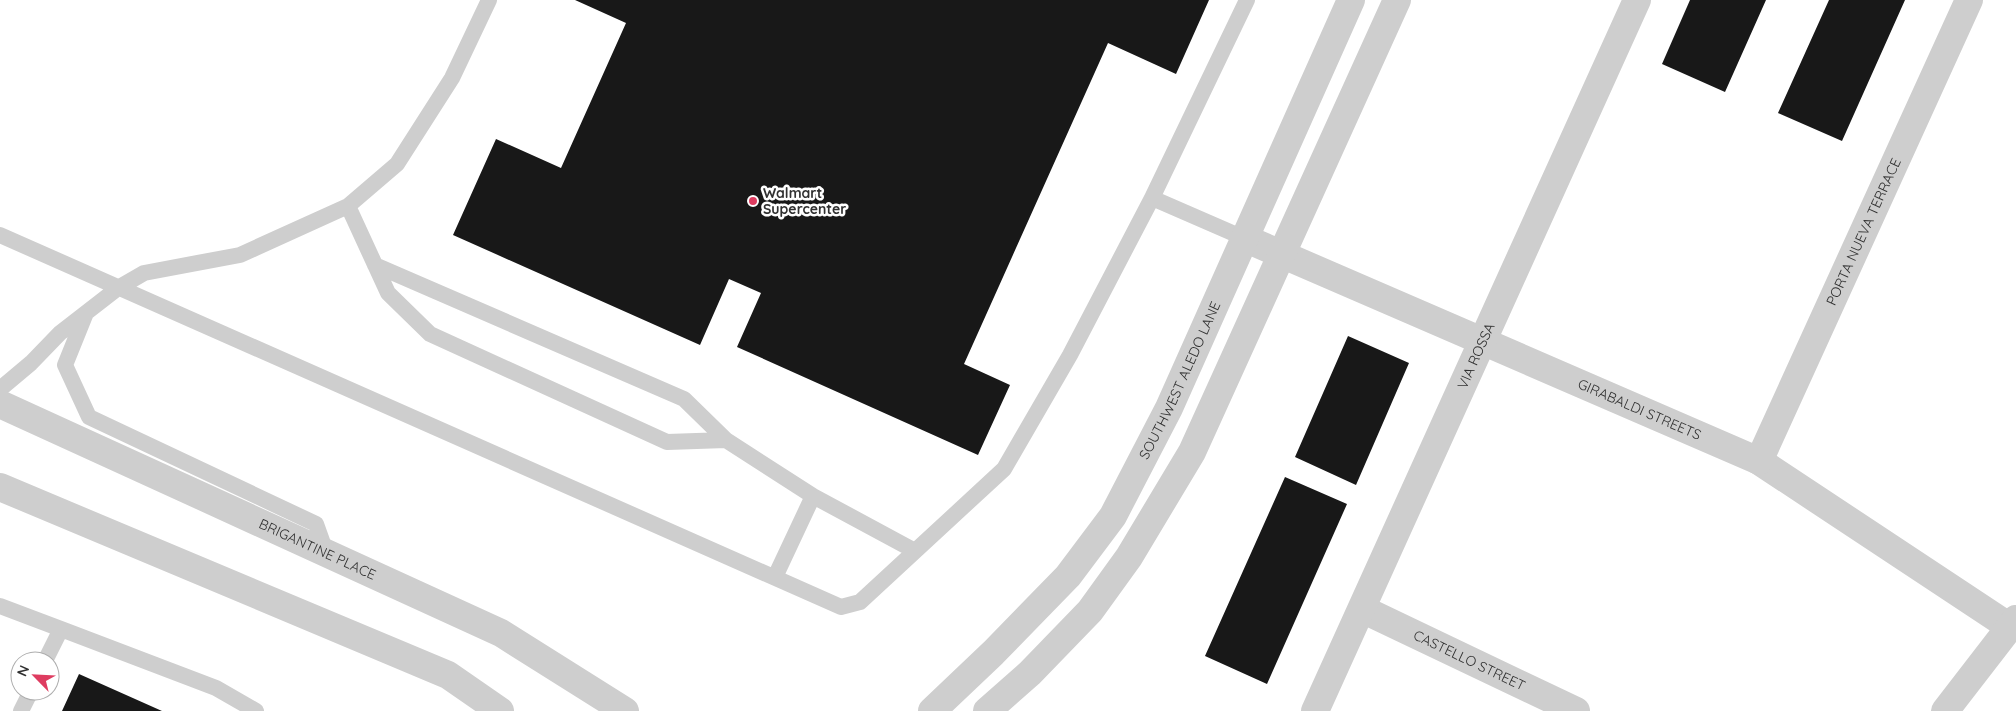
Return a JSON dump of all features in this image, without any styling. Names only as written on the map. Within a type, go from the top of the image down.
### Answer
[{"type":"street","name":"SOUTHWEST ALEDO LANE","points":[[932,711],[993,653],[1068,576],[1113,516],[1169,408],[1352,0]]},
{"type":"street","points":[[988,711],[1030,673],[1090,611],[1129,557],[1192,452],[1397,0]]},
{"type":"street","name":"VIA ROSSA","points":[[1315,711],[1637,0]]},
{"type":"street","name":"PORTA NUEVA TERRACE","points":[[1759,462],[1969,0]]},
{"type":"street","name":"GIRABALDI STREETS","points":[[1244,238],[1483,340],[1759,462],[2013,623]]},
{"type":"street","name":"BRIGANTINE PLACE","points":[[0,404],[500,633],[625,711]]},
{"type":"street","points":[[0,488],[448,675],[500,711]]},
{"type":"street","name":"CASTELLO STREET","points":[[1362,609],[1576,711]]},
{"type":"street","points":[[1945,711],[2013,623]]},
{"type":"lane","points":[[0,389],[31,363],[60,333],[87,311],[118,288],[144,273],[240,255],[348,206],[397,164],[452,78],[488,0]]},
{"type":"lane","points":[[0,235],[841,607],[860,602],[1004,469],[1070,356],[1152,198],[1247,0]]},
{"type":"lane","points":[[1152,198],[1244,238]]},
{"type":"lane","points":[[348,206],[388,293],[430,334],[667,442],[726,440]]},
{"type":"lane","points":[[375,265],[684,399],[726,440],[813,496],[915,551]]},
{"type":"lane","points":[[87,311],[65,365],[89,417],[316,524],[326,552]]},
{"type":"lane","points":[[775,577],[813,496]]},
{"type":"lane","points":[[0,606],[216,688],[256,711]]},
{"type":"lane","points":[[51,651],[61,629]]},
{"type":"building","name":"Walmart Supercenter","points":[[575,0],[1209,0],[1176,74],[1108,43],[964,364],[1010,385],[978,455],[737,347],[761,293],[729,279],[700,345],[453,235],[496,139],[561,168],[626,23]]},
{"type":"building","points":[[1690,0],[1766,0],[1725,92],[1662,64]]},
{"type":"building","points":[[1829,0],[1905,0],[1842,141],[1778,113]]},
{"type":"building","points":[[1348,336],[1409,363],[1356,485],[1295,457]]},
{"type":"building","points":[[1285,477],[1347,504],[1267,684],[1205,656]]},
{"type":"building","points":[[79,674],[162,711],[62,711]]},
{"type":"place","name":"Walmart Supercenter","points":[[753,201]]}]
